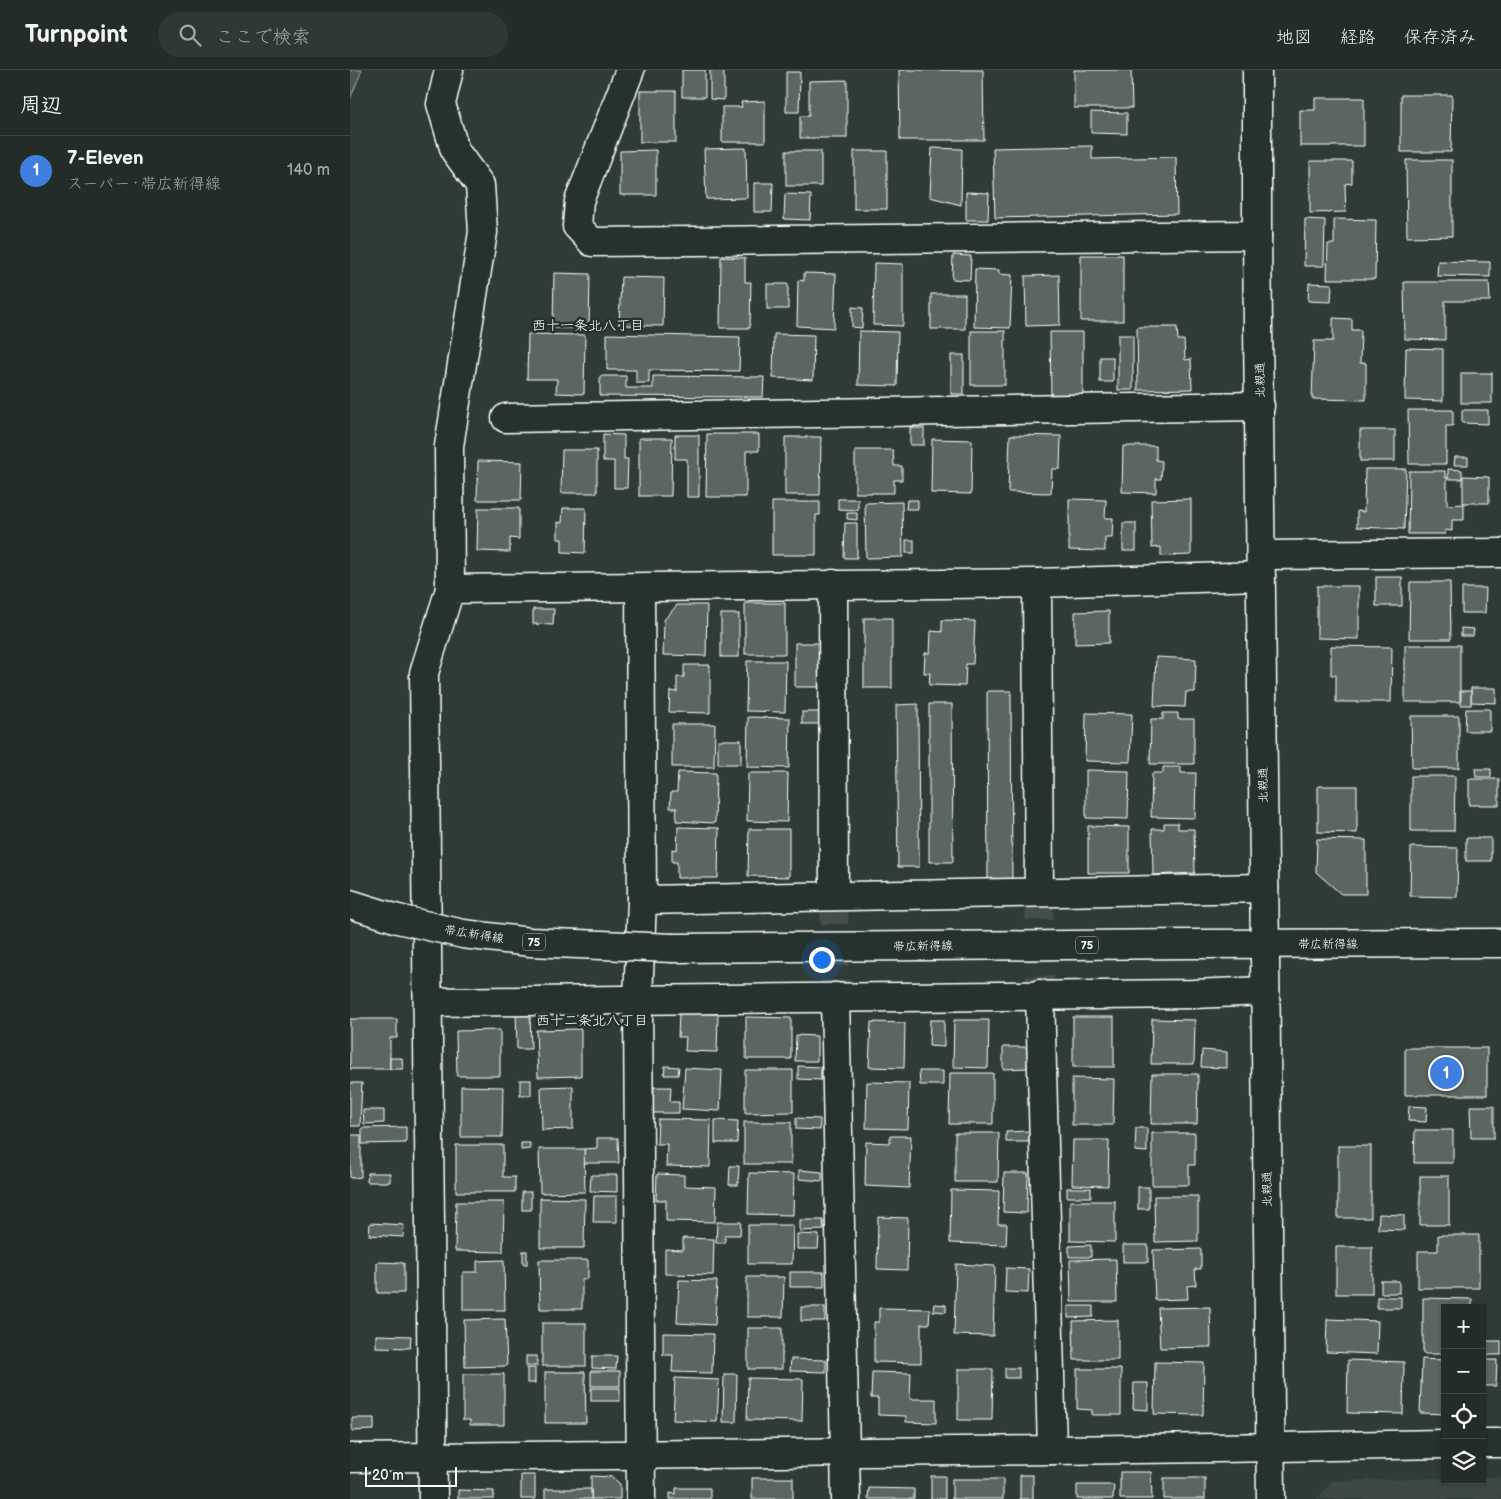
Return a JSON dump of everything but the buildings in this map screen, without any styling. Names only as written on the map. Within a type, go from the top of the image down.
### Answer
[{"type":"street","points":[[433,1499],[424,672],[450,589],[449,446],[483,232],[480,185],[455,151],[441,104],[449,70]]},
{"type":"street","points":[[630,70],[579,200],[577,226],[592,242],[1257,235]]},
{"type":"street","name":"北親通","points":[[1257,70],[1257,235],[1271,1499]]},
{"type":"street","points":[[506,418],[1260,406]]},
{"type":"street","points":[[450,589],[1037,583],[1261,566],[1501,553]]},
{"type":"street","points":[[1037,583],[1039,892]]},
{"type":"street","points":[[833,584],[834,896]]},
{"type":"street","points":[[640,588],[642,900],[638,999],[641,1499]]},
{"type":"street","points":[[642,900],[1264,888]]},
{"type":"street","name":"帯広新得線","points":[[350,904],[398,919],[463,934],[530,942],[673,948],[1501,943]]},
{"type":"street","points":[[429,1002],[1040,994],[1193,994],[1265,991]]},
{"type":"street","points":[[1040,994],[1052,1450]]},
{"type":"street","points":[[835,997],[846,1499]]},
{"type":"street","points":[[1486,1443],[1501,1443]]},
{"type":"street","points":[[350,1458],[1441,1444]]},
{"type":"shaded area","points":[[350,70],[362,70],[350,99]]},
{"type":"shaded area","points":[[1486,1477],[1501,1477],[1501,1499],[1317,1499],[1332,1481],[1441,1478],[1441,1484],[1486,1484]]},
{"type":"tunnel","points":[[1039,892],[1040,994]]},
{"type":"tunnel","points":[[834,896],[835,997]]},
{"type":"place","name":"7-Eleven","points":[[1446,1073]]},
{"type":"district","name":"西十一条北八丁目","points":[[588,325]]},
{"type":"district","name":"西十二条北八丁目","points":[[592,1020]]}]
